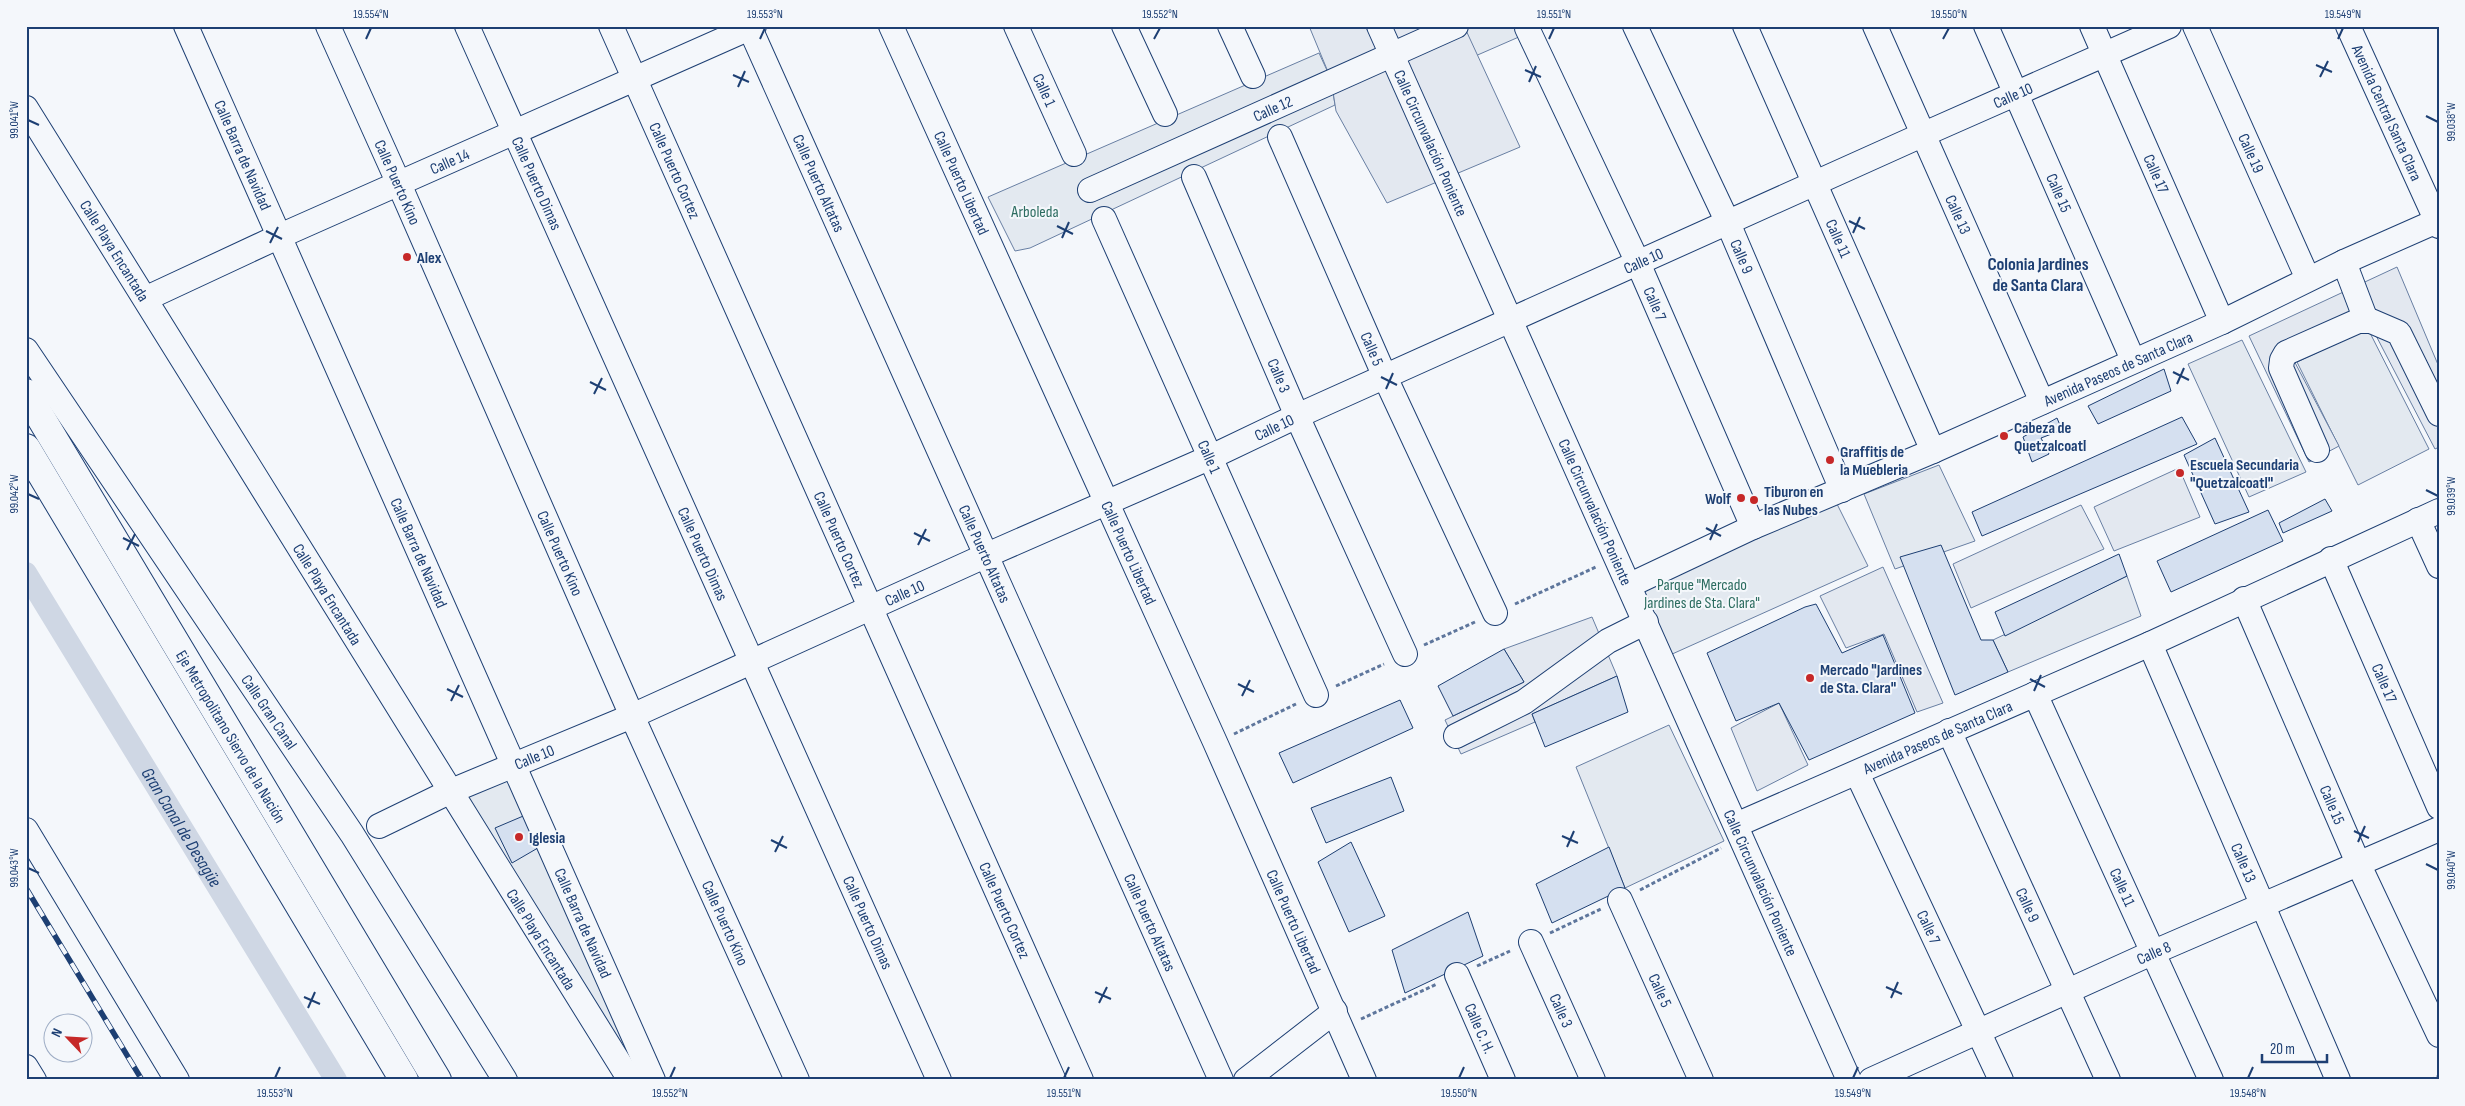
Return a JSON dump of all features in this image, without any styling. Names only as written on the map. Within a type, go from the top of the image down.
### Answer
[{"type":"highway","name":"Eje Metropolitano Siervo de la Nación","points":[[26,393],[437,1080]]},
{"type":"highway","name":"Eje Metropolitano Siervo de la Nación","points":[[26,448],[404,1080]]},
{"type":"highway","points":[[413,1040],[453,1080]]},
{"type":"street","name":"Calle Barra de Navidad","points":[[186,26],[653,1080]]},
{"type":"street","name":"Calle Puerto Kino","points":[[328,26],[632,716],[797,1080]]},
{"type":"street","name":"Calle Puerto Dimas","points":[[467,26],[939,1080]]},
{"type":"street","name":"Calle Puerto Cortez","points":[[611,26],[1081,1080]]},
{"type":"street","name":"Calle Puerto Libertad","points":[[891,26],[1336,1011],[1364,1080]]},
{"type":"street","name":"Calle 1","points":[[1016,26],[1074,154]]},
{"type":"street","points":[[1124,26],[1165,114]]},
{"type":"street","points":[[1230,26],[1253,76]]},
{"type":"street","name":"Calle Circunvalación Poniente","points":[[1378,26],[1630,585],[1849,1080]]},
{"type":"street","name":"Calle 12","points":[[1090,190],[1392,57],[1456,26]]},
{"type":"street","name":"Calle 9","points":[[1635,26],[1728,223],[1842,490]]},
{"type":"street","name":"Calle 11","points":[[1745,26],[1933,451]]},
{"type":"street","name":"Calle 13","points":[[1875,26],[2042,402]]},
{"type":"street","name":"Calle 15","points":[[1986,26],[2133,360]]},
{"type":"street","name":"Calle 17","points":[[2092,26],[2222,322]]},
{"type":"street","name":"Calle 10","points":[[379,826],[448,792],[632,716],[870,607],[1211,457],[1297,416],[2169,26]]},
{"type":"street","name":"Calle 19","points":[[2195,26],[2308,279]]},
{"type":"street","name":"Avenida Central Santa Clara","points":[[2348,26],[2438,222]]},
{"type":"street","name":"Calle 14","points":[[147,298],[280,236],[751,27]]},
{"type":"street","name":"Calle Puerto Altatas","points":[[751,27],[1221,1080]]},
{"type":"street","name":"Calle 7","points":[[1527,28],[1638,263],[1753,527]]},
{"type":"street","name":"Calle Playa Encantada","points":[[26,108],[147,298],[448,792],[630,1080]]},
{"type":"street","name":"Calle 5","points":[[1280,137],[1385,377],[1494,613]]},
{"type":"street","name":"Calle 3","points":[[1194,178],[1297,416],[1405,654]]},
{"type":"street","name":"Calle 1","points":[[1104,219],[1316,695]]},
{"type":"street","name":"Avenida Paseos de Santa Clara","points":[[1630,585],[1753,527],[1933,451],[2133,360],[2222,322],[2344,262],[2438,222]]},
{"type":"street","points":[[2344,262],[2366,320]]},
{"type":"street","points":[[2317,450],[2281,368],[2282,360],[2286,353],[2358,321],[2366,320],[2395,331],[2402,337],[2439,414]]},
{"type":"street","name":"Calle Gran Canal","points":[[26,350],[352,834],[505,1080]]},
{"type":"street","points":[[2429,516],[2439,566]]},
{"type":"street","name":"Avenida Paseos de Santa Clara","points":[[1736,826],[2150,644],[2331,559],[2429,516]]},
{"type":"street","name":"Calle 17","points":[[2331,559],[2439,807]]},
{"type":"street","name":"Calle 15","points":[[2244,599],[2358,863],[2439,1035]]},
{"type":"street","points":[[1456,736],[1524,702],[1608,641],[1646,622]]},
{"type":"street","name":"Calle 13","points":[[2150,644],[2338,1080]]},
{"type":"street","name":"Calle 11","points":[[2036,694],[2211,1080]]},
{"type":"street","name":"Calle 9","points":[[1949,732],[2108,1080]]},
{"type":"street","name":"Calle 7","points":[[1857,773],[2001,1080]]},
{"type":"street","name":"Calle 8","points":[[1871,1080],[2154,952],[2439,829]]},
{"type":"street","points":[[26,830],[178,1080]]},
{"type":"street","name":"Calle 5","points":[[1620,900],[1701,1080]]},
{"type":"street","name":"Calle 3","points":[[1531,942],[1593,1080]]},
{"type":"street","name":"Calle C. H.","points":[[1457,974],[1504,1080]]},
{"type":"street","points":[[1246,1080],[1336,1011]]},
{"type":"street","points":[[26,1067],[34,1080]]},
{"type":"path","points":[[2431,1080],[2439,1076]]},
{"type":"green space","points":[[1459,26],[1544,26],[1473,57]]},
{"type":"green space","name":"Arboleda","points":[[1319,53],[1331,79],[1335,105],[1030,248],[1015,251],[988,197]]},
{"type":"green space","points":[[2368,329],[2429,449],[2358,485],[2297,362]]},
{"type":"green space","points":[[2242,340],[2306,472],[2249,497],[2188,364]]},
{"type":"green space","points":[[1939,465],[1975,541],[1895,569],[1864,494]]},
{"type":"green space","name":"Parque \"Mercado Jardines de Sta. Clara\"","points":[[1830,490],[1868,566],[1670,655],[1634,576]]},
{"type":"green space","points":[[2127,576],[2141,616],[2008,672],[1993,640]]},
{"type":"green space","points":[[1669,725],[1724,841],[1625,888],[1576,767]]},
{"type":"green space","points":[[511,771],[641,1060],[629,1067],[456,793]]},
{"type":"shaded area","points":[[1309,26],[1464,26],[1520,147],[1387,203],[1336,111],[1331,79]]},
{"type":"shaded area","points":[[2397,267],[2439,367],[2439,447],[2435,449],[2371,326],[2291,355],[2339,446],[2309,462],[2249,336]]},
{"type":"shaded area","points":[[2179,468],[2200,517],[2114,551],[2094,507]]},
{"type":"shaded area","points":[[2081,505],[2104,549],[1971,608],[1953,564]]},
{"type":"shaded area","points":[[1883,567],[1943,703],[1917,712],[1884,634],[1846,648],[1820,596]]},
{"type":"shaded area","points":[[1592,617],[1617,676],[1532,714],[1535,722],[1461,754],[1445,720],[1524,682],[1504,649]]},
{"type":"shaded area","points":[[1779,703],[1808,765],[1757,791],[1731,728]]},
{"type":"building","points":[[2164,369],[2171,391],[2098,424],[2088,406]]},
{"type":"building","points":[[2182,417],[2197,444],[1982,536],[1972,512]]},
{"type":"building","points":[[2057,418],[2062,430],[2041,438],[2049,454],[2032,462],[2023,437]]},
{"type":"building","points":[[2215,438],[2249,512],[2215,524],[2184,455]]},
{"type":"building","points":[[2325,499],[2332,511],[2283,533],[2279,523]]},
{"type":"building","points":[[2268,510],[2283,541],[2171,592],[2157,561]]},
{"type":"building","points":[[1941,545],[1981,640],[1993,640],[2008,672],[1955,695],[1900,557]]},
{"type":"building","points":[[2119,554],[2127,576],[2005,636],[1995,612]]},
{"type":"building","name":"Mercado \"Jardines de Sta. Clara\"","points":[[1816,604],[1842,653],[1883,635],[1915,713],[1809,760],[1779,703],[1736,721],[1707,653],[1805,607]]},
{"type":"building","points":[[1504,649],[1524,682],[1453,716],[1438,686]]},
{"type":"building","points":[[1617,676],[1628,712],[1545,747],[1532,714]]},
{"type":"building","points":[[1400,700],[1413,728],[1293,783],[1279,753]]},
{"type":"building","points":[[1391,777],[1404,811],[1326,843],[1311,808]]},
{"type":"building","name":"Iglesia","points":[[528,814],[543,845],[512,863],[495,828]]},
{"type":"building","points":[[1351,842],[1385,916],[1349,932],[1318,862]]},
{"type":"building","points":[[1609,847],[1625,888],[1552,923],[1536,884]]},
{"type":"building","points":[[1468,912],[1483,956],[1405,993],[1392,950]]},
{"type":"waterway","name":"Gran Canal de Desagüe","points":[[26,573],[336,1080]]},
{"type":"railway","points":[[26,888],[142,1080]]},
{"type":"place","name":"Alex","points":[[407,257]]},
{"type":"place","name":"Cabeza de Quetzalcoatl","points":[[2004,436]]},
{"type":"place","name":"Graffitis de la Muebleria","points":[[1830,460]]},
{"type":"place","name":"Escuela Secundaria \"Quetzalcoatl\"","points":[[2180,473]]},
{"type":"place","name":"Wolf","points":[[1741,498]]},
{"type":"place","name":"Tiburon en las Nubes","points":[[1754,500]]},
{"type":"place","name":"Mercado \"Jardines de Sta. Clara\"","points":[[1810,678]]},
{"type":"place","name":"Iglesia","points":[[519,837]]},
{"type":"district","name":"Colonia Jardines de Santa Clara","points":[[2038,274]]}]
